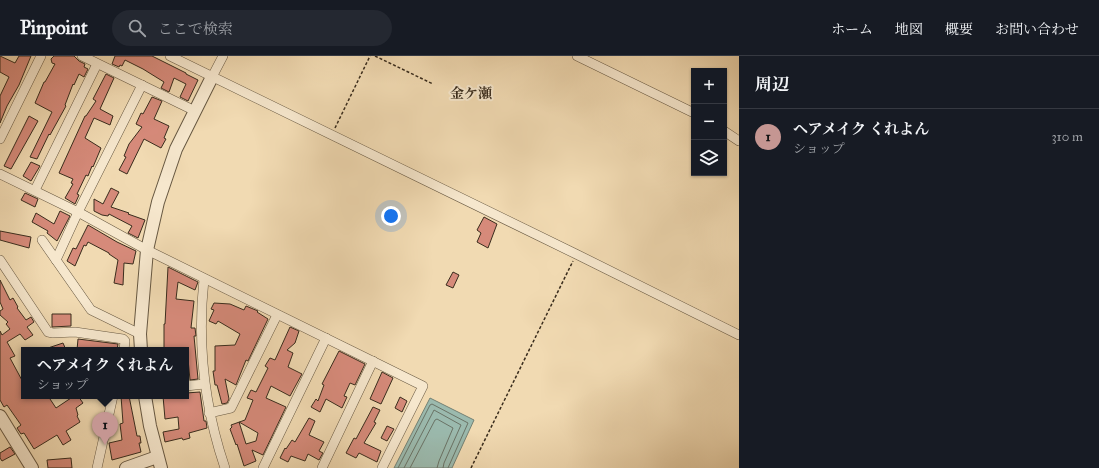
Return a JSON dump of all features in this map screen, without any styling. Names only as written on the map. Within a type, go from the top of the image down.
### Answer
[{"type":"street","points":[[0,139],[41,56]]},
{"type":"street","points":[[82,56],[189,108]]},
{"type":"street","points":[[170,56],[576,254],[739,336]]},
{"type":"street","points":[[141,347],[140,334],[147,250],[158,202],[176,149],[223,56]]},
{"type":"street","points":[[577,56],[691,112]]},
{"type":"street","points":[[35,190],[97,64]]},
{"type":"street","points":[[56,260],[78,212],[142,85]]},
{"type":"street","points":[[727,133],[739,141]]},
{"type":"street","points":[[0,174],[78,212],[204,279],[423,386],[382,468]]},
{"type":"street","points":[[42,240],[91,310],[140,334]]},
{"type":"street","points":[[0,260],[48,332],[53,334],[75,332],[123,339]]},
{"type":"street","points":[[204,279],[201,333],[204,384],[216,443],[225,468]]},
{"type":"street","points":[[209,413],[231,408],[277,315]]},
{"type":"street","points":[[123,339],[128,328]]},
{"type":"street","points":[[262,468],[326,338]]},
{"type":"street","points":[[123,339],[126,341],[125,347]]},
{"type":"street","points":[[322,468],[374,362]]},
{"type":"street","points":[[189,386],[204,384]]},
{"type":"street","points":[[97,468],[112,399]]},
{"type":"street","points":[[126,468],[159,462],[146,399]]},
{"type":"street","points":[[0,416],[32,468]]},
{"type":"path","points":[[332,135],[370,56]]},
{"type":"path","points":[[375,56],[433,84]]},
{"type":"path","points":[[471,468],[576,254]]},
{"type":"water","points":[[430,398],[474,420],[452,468],[394,468]]},
{"type":"building","points":[[0,56],[15,63],[19,56],[31,56],[19,85],[7,106],[0,123],[0,96],[9,77],[0,72]]},
{"type":"building","points":[[54,56],[74,56],[85,64],[84,67],[88,69],[84,77],[79,74],[74,85],[73,84],[65,105],[66,106],[50,135],[49,134],[37,159],[30,157],[52,112],[35,103],[44,82],[55,64],[52,63],[51,59]]},
{"type":"building","points":[[115,56],[152,56],[198,80],[188,101],[180,97],[186,84],[174,78],[169,92],[161,88],[164,82],[125,60],[122,66],[120,65],[119,67],[112,64]]},
{"type":"building","points":[[106,74],[114,78],[100,109],[113,116],[110,125],[94,118],[85,138],[101,148],[93,167],[92,166],[88,176],[86,175],[77,194],[79,195],[75,204],[65,198],[73,184],[71,183],[73,179],[59,173],[85,116],[96,101],[93,99]]},
{"type":"building","points":[[152,97],[162,101],[154,119],[169,126],[164,138],[166,139],[161,148],[144,139],[127,174],[119,170],[126,157],[124,156],[129,144],[142,127],[136,124],[141,113],[143,114]]},
{"type":"building","points":[[29,116],[38,121],[11,169],[4,166]]},
{"type":"building","points":[[31,162],[40,166],[31,181],[23,176]]},
{"type":"building","points":[[111,188],[119,192],[111,207],[145,220],[138,238],[128,233],[132,226],[109,214],[108,216],[102,215],[94,211],[94,199],[103,204]]},
{"type":"building","points":[[25,193],[38,199],[35,207],[21,200]]},
{"type":"building","points":[[60,211],[70,216],[57,241],[47,233],[48,231],[32,222],[36,213],[54,224]]},
{"type":"building","points":[[484,217],[497,224],[488,248],[477,242],[481,233],[477,230]]},
{"type":"building","points":[[88,225],[136,251],[133,264],[124,263],[123,285],[114,283],[118,260],[109,253],[88,242],[86,246],[84,245],[75,266],[67,261],[73,248],[76,249]]},
{"type":"building","points":[[0,231],[31,237],[29,248],[0,240]]},
{"type":"building","points":[[168,267],[198,282],[195,290],[178,282],[176,299],[194,301],[191,328],[195,328],[196,336],[194,336],[198,379],[190,380],[189,347],[164,347]]},
{"type":"building","points":[[453,272],[459,275],[453,288],[446,285]]},
{"type":"building","points":[[0,280],[10,300],[13,298],[18,307],[17,308],[26,320],[31,317],[34,322],[27,327],[33,335],[25,340],[20,334],[7,342],[15,356],[10,358],[21,378],[21,399],[50,399],[56,408],[70,399],[80,399],[83,403],[76,408],[77,416],[80,422],[66,431],[71,440],[63,445],[57,435],[34,449],[24,433],[21,434],[17,428],[21,425],[7,405],[4,407],[0,400],[0,331],[2,335],[10,329],[6,324],[8,322],[0,315],[0,311],[3,309],[0,302]]},
{"type":"building","points":[[214,303],[230,304],[244,310],[246,306],[258,311],[257,312],[268,319],[248,361],[246,360],[236,385],[225,379],[229,399],[227,403],[222,404],[217,385],[215,385],[213,371],[215,371],[215,346],[235,345],[240,334],[218,321],[216,324],[209,321],[214,310],[211,309]]},
{"type":"building","points":[[52,314],[71,314],[71,326],[52,327]]},
{"type":"building","points":[[290,327],[299,331],[295,343],[287,350],[293,353],[288,367],[302,374],[290,396],[271,386],[266,398],[286,407],[263,455],[252,450],[256,461],[244,466],[237,444],[236,445],[230,429],[232,427],[231,425],[239,422],[245,420],[253,400],[247,398],[251,390],[256,392],[268,368],[265,366],[270,358],[275,360]],"holes":[[[239,422],[258,433],[256,441],[246,444]]]},
{"type":"building","points":[[78,339],[118,344],[118,347],[77,347]]},
{"type":"building","points":[[63,343],[65,347],[51,347]]},
{"type":"building","points":[[339,351],[365,364],[355,385],[350,383],[344,396],[347,397],[342,408],[326,399],[320,412],[311,407],[316,399],[318,401],[324,385],[322,384]]},
{"type":"building","points":[[382,372],[393,378],[381,404],[370,399]]},
{"type":"building","points":[[200,392],[204,421],[206,421],[207,428],[189,433],[190,438],[183,440],[182,438],[165,442],[163,432],[179,429],[178,417],[165,419],[163,399],[189,399],[189,393]]},
{"type":"building","points":[[400,397],[407,401],[402,412],[395,408]]},
{"type":"building","points":[[121,399],[130,399],[137,436],[140,436],[141,443],[139,443],[141,452],[112,460],[109,443],[122,440],[120,424],[123,423]]},
{"type":"building","points":[[373,407],[380,410],[374,422],[376,423],[364,443],[381,451],[377,462],[359,453],[356,458],[346,453],[354,438],[356,439]]},
{"type":"building","points":[[309,418],[315,421],[309,435],[324,442],[319,451],[323,453],[319,460],[308,454],[305,461],[291,456],[288,462],[280,458],[285,448],[286,449],[292,440],[295,442]]},
{"type":"building","points":[[387,426],[394,429],[387,441],[381,438]]},
{"type":"building","points":[[10,447],[15,454],[2,461],[0,458],[0,453]]},
{"type":"building","points":[[71,458],[72,468],[48,468],[47,460]]},
{"type":"place","name":"ヘアメイク くれよん","points":[[105,445]]},
{"type":"district","name":"金ケ瀬","points":[[471,93]]}]
